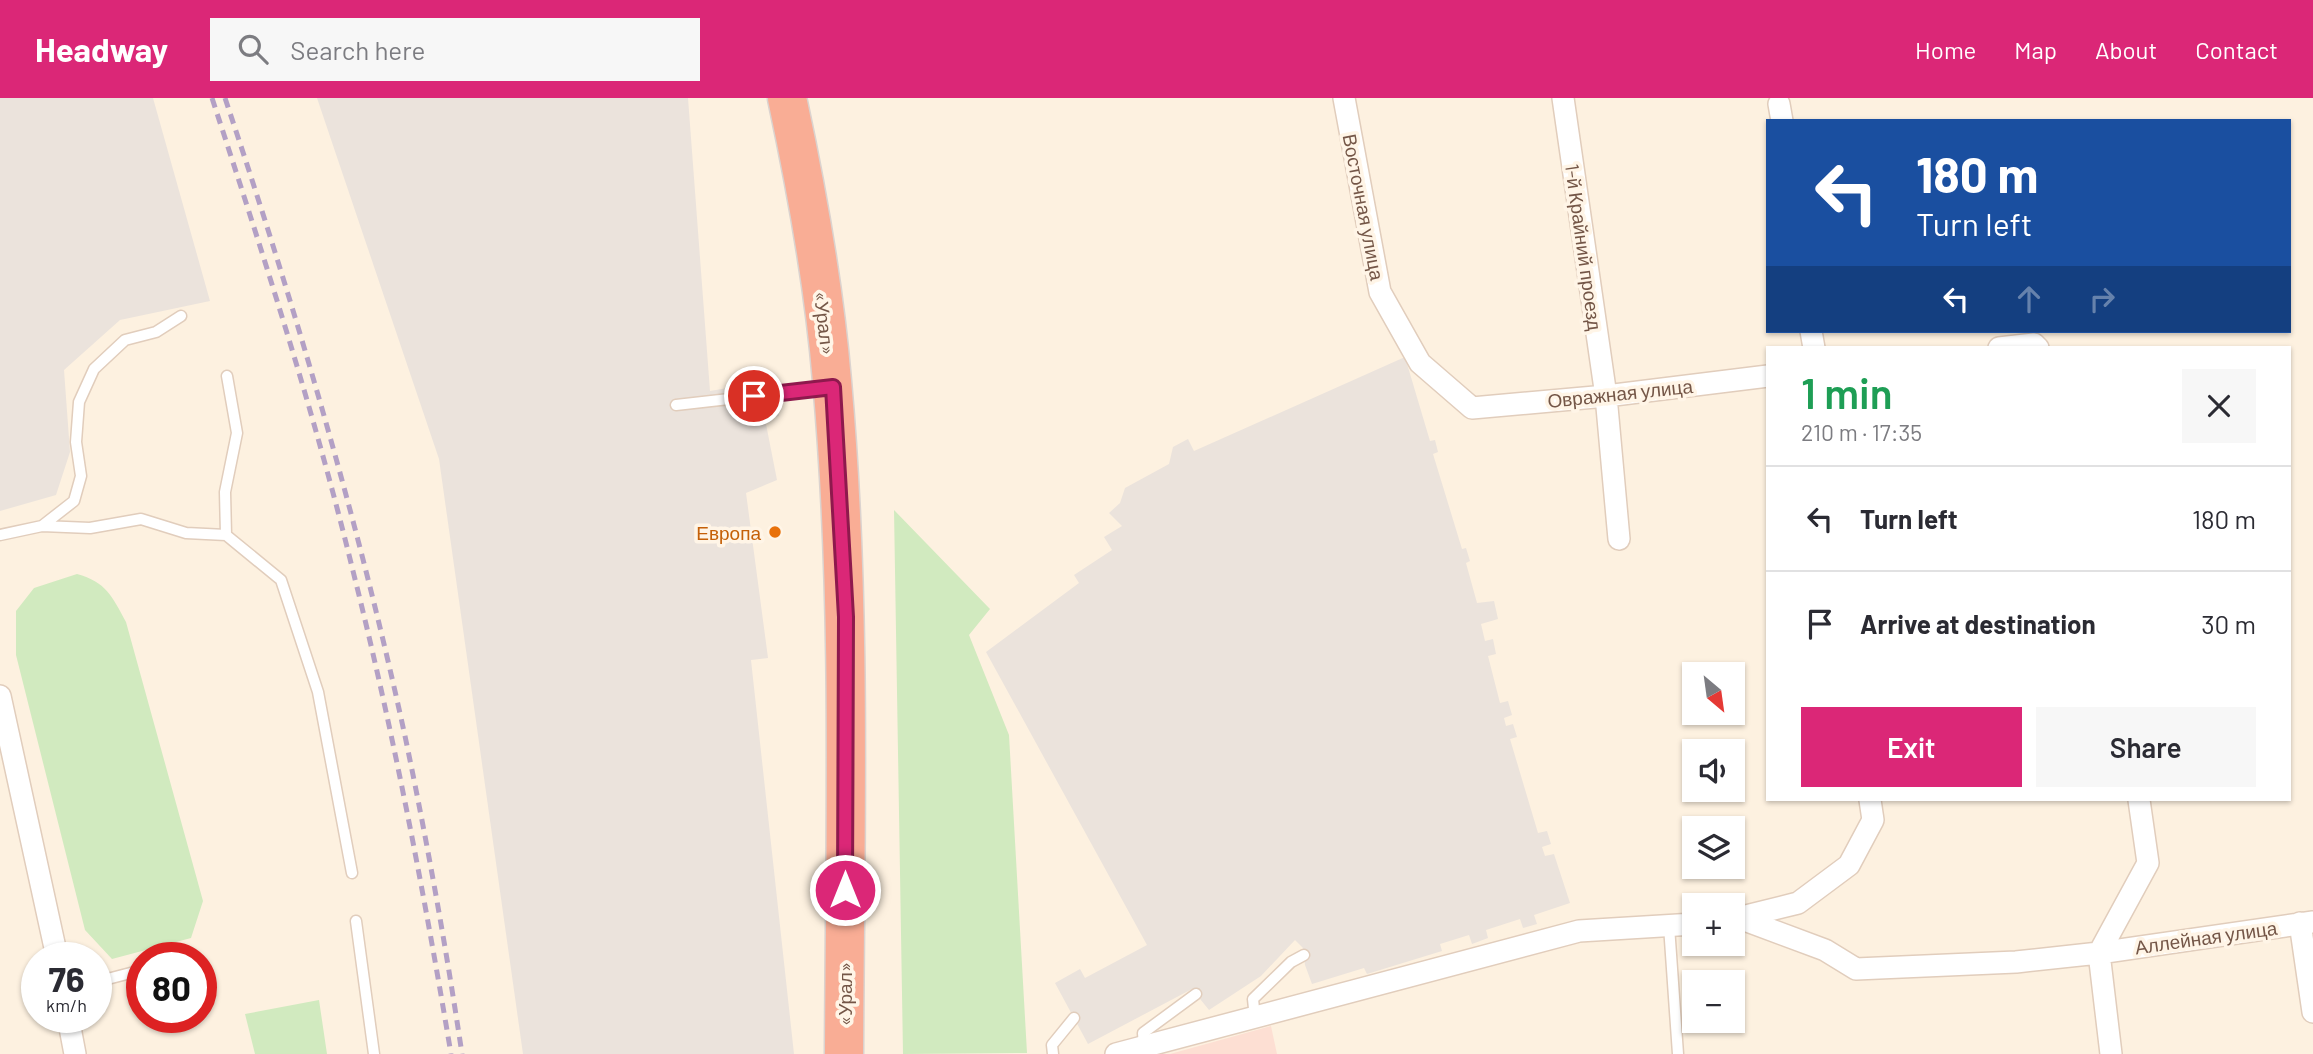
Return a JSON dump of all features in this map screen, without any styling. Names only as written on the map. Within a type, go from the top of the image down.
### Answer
[{"type":"highway","name":"«Урал»","points":[[787,98],[809,202],[833,387],[846,617],[844,1054]]},
{"type":"street","name":"Восточная улица","points":[[1344,98],[1380,292],[1420,363],[1472,408]]},
{"type":"street","name":"1-й Крайний проезд","points":[[1563,98],[1606,396],[1619,539]]},
{"type":"street","points":[[2009,346],[2033,341]]},
{"type":"street","name":"Овражная улица","points":[[1472,408],[1606,396],[1766,376]]},
{"type":"street","points":[[0,696],[54,942]]},
{"type":"street","points":[[2110,1054],[2099,953],[2148,863],[2139,801]]},
{"type":"street","points":[[1745,917],[1798,903],[1849,865],[1871,810]]},
{"type":"street","name":"Аллейная улица","points":[[1745,922],[1825,950],[1856,969],[2016,962],[2099,953],[2307,922]]},
{"type":"street","points":[[2307,922],[2313,1012]]},
{"type":"street","points":[[1116,1054],[1579,930],[1682,925]]},
{"type":"street","points":[[71,1033],[75,1054]]},
{"type":"lane","points":[[41,526],[74,501],[81,476],[76,442],[79,402],[94,369],[125,340],[156,332],[181,316]]},
{"type":"lane","points":[[226,535],[225,492],[237,433],[227,376]]},
{"type":"lane","points":[[676,405],[833,387]]},
{"type":"lane","points":[[0,535],[41,526],[90,528],[141,519],[186,533],[226,535],[281,580],[318,692],[352,873]]},
{"type":"lane","points":[[356,921],[374,1054]]},
{"type":"lane","points":[[1669,926],[1678,1054]]},
{"type":"lane","points":[[1255,1018],[1253,999],[1291,962],[1304,955]]},
{"type":"lane","points":[[1144,1048],[1143,1033],[1196,994]]},
{"type":"lane","points":[[1053,1054],[1052,1045],[1074,1018]]},
{"type":"shaded area","points":[[0,98],[153,98],[210,301],[120,320],[64,370],[70,452],[56,495],[0,511]]},
{"type":"shaded area","points":[[317,98],[688,98],[710,391],[775,380],[779,416],[765,419],[777,480],[746,493],[768,658],[751,660],[794,1054],[523,1054],[439,459]]},
{"type":"shaded area","points":[[1405,357],[1430,441],[1435,440],[1438,452],[1433,454],[1462,549],[1466,548],[1470,561],[1466,563],[1477,603],[1494,601],[1498,619],[1481,624],[1485,641],[1493,639],[1496,654],[1488,656],[1500,703],[1508,701],[1512,715],[1504,718],[1506,726],[1513,724],[1517,737],[1510,739],[1538,833],[1547,831],[1551,844],[1542,847],[1545,856],[1554,854],[1570,903],[1534,915],[1537,924],[1523,928],[1520,919],[1486,930],[1488,938],[1472,944],[1469,935],[1440,944],[1442,951],[1367,974],[1364,968],[1312,984],[1305,965],[1303,948],[1295,940],[1261,976],[1209,1010],[1192,989],[1088,1044],[1055,983],[1080,969],[1085,978],[1147,945],[986,652],[1079,583],[1074,575],[1112,550],[1104,537],[1122,526],[1109,513],[1120,503],[1125,488],[1169,464],[1173,447],[1188,439],[1194,451]]},
{"type":"shaded area","points":[[1271,1026],[1277,1054],[1170,1054]]},
{"type":"green space","points":[[894,510],[990,609],[969,635],[1009,735],[1027,1053],[903,1054]]},
{"type":"green space","points":[[77,574],[87,577],[107,591],[126,622],[203,901],[191,938],[176,942],[126,942],[126,955],[112,959],[112,942],[96,942],[85,930],[16,655],[16,611],[34,588]]},
{"type":"green space","points":[[319,1000],[327,1054],[255,1054],[245,1014]]},
{"type":"railway","points":[[212,98],[269,274],[338,511],[407,811],[451,1054]]},
{"type":"railway","points":[[225,98],[324,414],[387,655],[443,934],[462,1054]]},
{"type":"place","name":"Европа","points":[[775,532]]},
{"type":"route","points":[[754,396],[833,387],[846,617],[845,890]]}]
